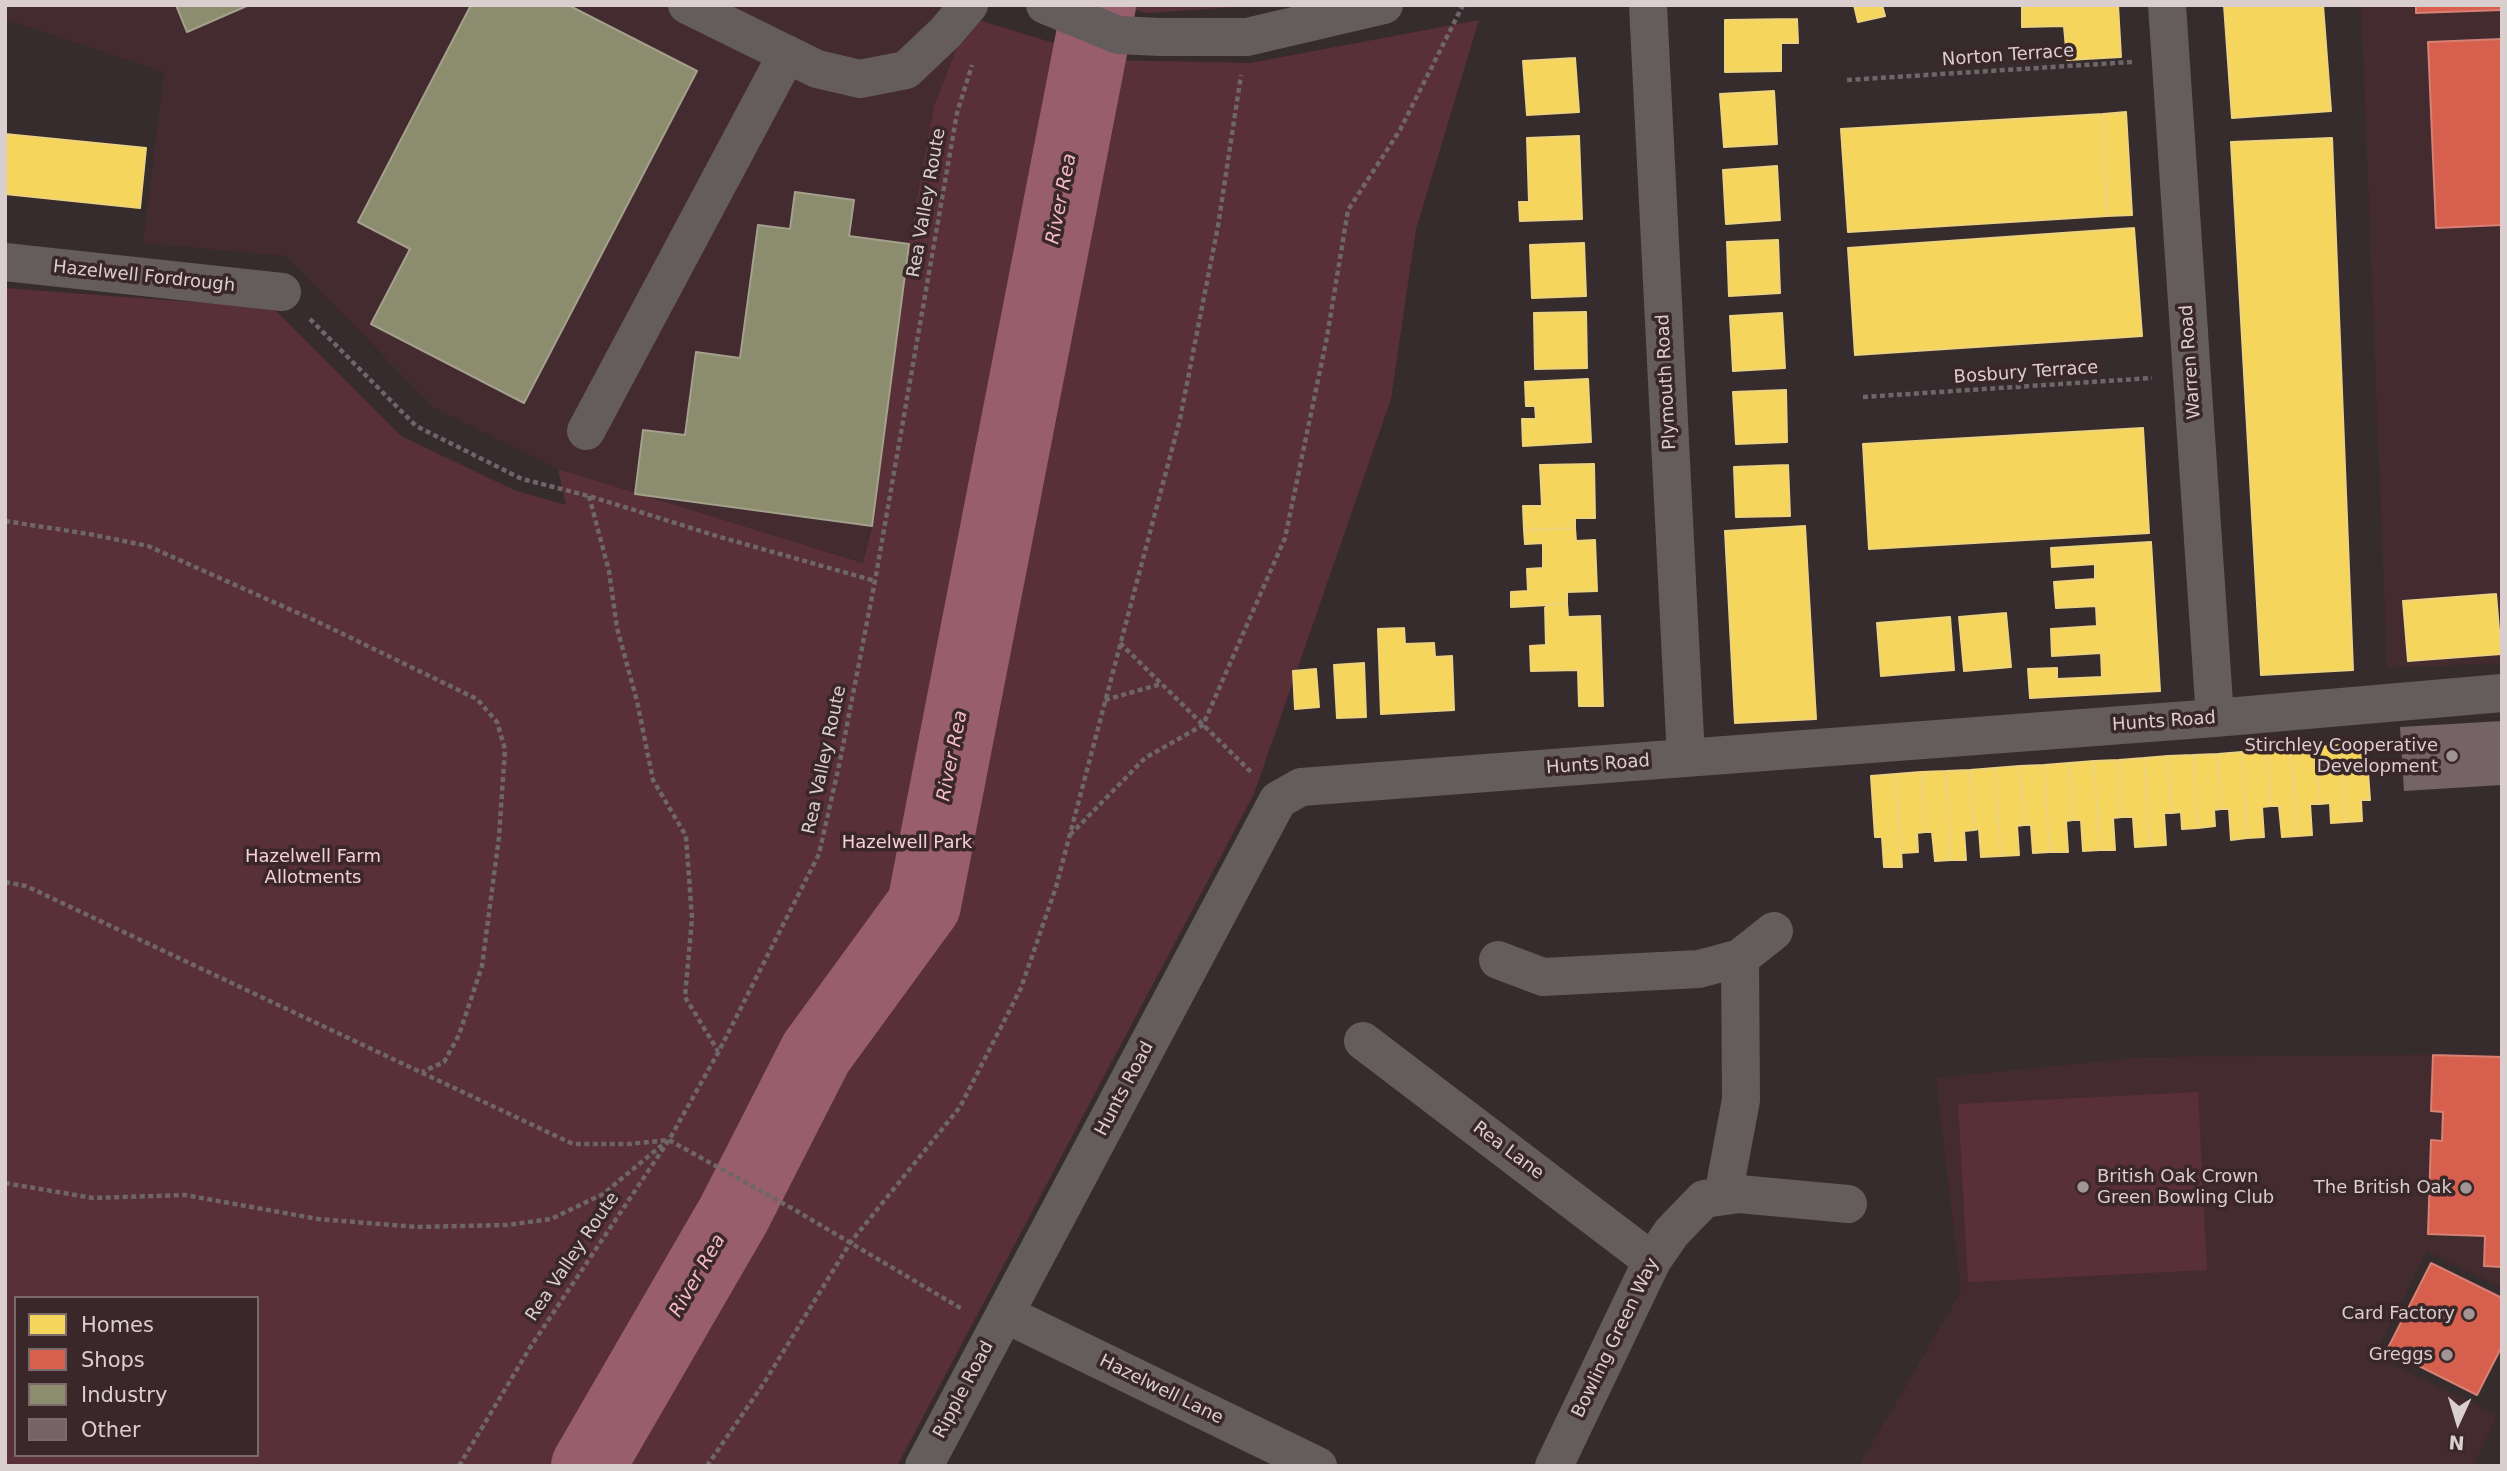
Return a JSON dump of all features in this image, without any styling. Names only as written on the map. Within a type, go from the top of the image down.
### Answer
[{"type":"street","points":[[687,5],[817,69],[860,79],[906,70],[945,33],[969,5]]},
{"type":"street","points":[[1045,5],[1118,34],[1160,37],[1247,37],[1384,5]]},
{"type":"street","name":"Plymouth Road","points":[[1648,5],[1686,758]]},
{"type":"street","name":"Warren Road","points":[[2167,5],[2215,718]]},
{"type":"street","points":[[586,431],[787,54]]},
{"type":"street","name":"Hazelwell Fordrough","points":[[5,262],[282,292]]},
{"type":"street","name":"Hunts Road","points":[[1005,1314],[1278,800],[1301,787],[2215,718],[2502,693]]},
{"type":"street","points":[[1497,960],[1543,977],[1699,969],[1740,958],[1774,932]]},
{"type":"street","points":[[1723,1196],[1741,1100],[1740,958]]},
{"type":"street","name":"Rea Lane","points":[[1363,1041],[1652,1261]]},
{"type":"street","name":"Bowling Green Way","points":[[1554,1466],[1652,1261],[1672,1232],[1704,1199],[1739,1194],[1848,1204]]},
{"type":"street","name":"Hazelwell Lane","points":[[1005,1314],[1314,1465]]},
{"type":"street","name":"Ripple Road","points":[[923,1466],[1005,1314]]},
{"type":"path","points":[[1069,836],[1145,758],[1203,725],[1285,538],[1327,337],[1349,210],[1400,130],[1464,5]]},
{"type":"path","points":[[707,1466],[764,1383],[849,1243],[960,1107],[1021,988],[1056,887],[1180,419],[1219,226],[1247,37]]},
{"type":"path","name":"Norton Terrace","points":[[1847,80],[2171,59]]},
{"type":"path","name":"Rea Valley Route","points":[[459,1466],[531,1346],[668,1140],[719,1051],[819,854],[840,761],[874,580],[957,113],[974,61]]},
{"type":"path","points":[[282,292],[416,426],[523,479],[874,580]]},
{"type":"path","name":"Bosbury Terrace","points":[[1863,397],[2192,376]]},
{"type":"path","points":[[589,496],[609,571],[617,628],[638,701],[653,780],[687,836],[692,918],[685,997],[719,1051]]},
{"type":"path","points":[[5,521],[148,546],[316,621],[477,699],[497,722],[505,749],[499,837],[482,966],[458,1035],[444,1062],[422,1072]]},
{"type":"path","points":[[1120,642],[1278,800]]},
{"type":"path","points":[[1105,700],[1162,684]]},
{"type":"path","points":[[5,882],[26,886],[573,1144],[629,1144],[668,1140],[795,1210],[961,1309],[1005,1314]]},
{"type":"path","points":[[5,1183],[93,1198],[185,1195],[318,1219],[417,1227],[507,1225],[551,1219],[603,1194],[668,1140]]},
{"type":"shaded area","points":[[5,5],[983,5],[863,563],[558,469],[434,408],[286,256],[143,243],[164,72],[5,19]]},
{"type":"shaded area","points":[[2361,5],[2502,5],[2502,663],[2387,668]]},
{"type":"shaded area","points":[[2502,1054],[2502,1287],[2427,1251],[2374,1356],[2497,1415],[2474,1466],[1859,1466],[1961,1291],[1936,1078],[2145,1057]]},
{"type":"green space","points":[[1117,5],[1265,5],[1147,13]]},
{"type":"green space","name":"Hazelwell Park","points":[[969,17],[1109,60],[1250,63],[1479,20],[1416,229],[1391,399],[1254,794],[897,1466],[5,1466],[5,288],[273,308],[401,436],[514,490],[566,505],[558,469],[863,563],[872,526],[909,244],[934,106]]},
{"type":"green space","name":"British Oak Crown Green Bowling Club","points":[[2198,1092],[2207,1270],[1968,1282],[1958,1104]]},
{"type":"building: Homes","points":[[1854,5],[1882,5],[1885,16],[1858,22]]},
{"type":"building: Homes","points":[[2022,5],[2118,5],[2121,57],[2067,60],[2064,26],[2022,27]]},
{"type":"building: Homes","points":[[2224,5],[2323,5],[2331,111],[2232,118]]},
{"type":"building: Homes","points":[[1797,19],[1798,43],[1781,43],[1781,71],[1725,72],[1725,20]]},
{"type":"building: Homes","points":[[1575,58],[1579,112],[1527,115],[1523,61]]},
{"type":"building: Homes","points":[[1774,91],[1777,144],[1724,147],[1720,94]]},
{"type":"building: Homes","points":[[2126,112],[2132,215],[2107,216],[2103,114]]},
{"type":"building: Homes","points":[[2103,114],[2107,216],[1848,232],[1841,129]]},
{"type":"building: Homes","points":[[5,134],[146,148],[140,208],[5,194]]},
{"type":"building: Homes","points":[[1579,136],[1582,219],[1520,221],[1519,202],[1529,202],[1527,138]]},
{"type":"building: Homes","points":[[2332,138],[2353,670],[2261,675],[2231,142]]},
{"type":"building: Homes","points":[[1777,166],[1780,220],[1726,224],[1723,170]]},
{"type":"building: Homes","points":[[2134,228],[2142,336],[1855,355],[1848,248]]},
{"type":"building: Homes","points":[[1778,240],[1780,293],[1729,296],[1727,242]]},
{"type":"building: Homes","points":[[1584,243],[1586,296],[1532,298],[1530,245]]},
{"type":"building: Homes","points":[[1586,312],[1587,368],[1535,369],[1534,313]]},
{"type":"building: Homes","points":[[1782,313],[1785,368],[1733,371],[1730,316]]},
{"type":"building: Homes","points":[[1588,379],[1591,442],[1523,446],[1522,419],[1536,419],[1535,406],[1526,406],[1525,382]]},
{"type":"building: Homes","points":[[1786,390],[1787,442],[1736,444],[1733,392]]},
{"type":"building: Homes","points":[[2143,428],[2149,533],[1869,549],[1863,444]]},
{"type":"building: Homes","points":[[1594,464],[1595,518],[1575,518],[1575,528],[1524,530],[1523,506],[1542,506],[1540,465]]},
{"type":"building: Homes","points":[[1788,465],[1790,516],[1736,517],[1734,467]]},
{"type":"building: Homes","points":[[1805,526],[1816,719],[1735,723],[1725,531]]},
{"type":"building: Homes","points":[[1575,528],[1576,541],[1595,540],[1597,591],[1567,592],[1567,604],[1511,607],[1511,592],[1528,591],[1527,569],[1543,568],[1543,543],[1525,544],[1524,530]]},
{"type":"building: Homes","points":[[2151,542],[2160,691],[2030,698],[2028,669],[2057,668],[2057,679],[2102,677],[2101,653],[2052,656],[2051,629],[2097,626],[2096,606],[2056,608],[2054,582],[2095,579],[2095,564],[2052,567],[2051,548]]},
{"type":"building: Homes","points":[[2496,594],[2501,654],[2408,661],[2403,601]]},
{"type":"building: Homes","points":[[1567,604],[1568,617],[1600,616],[1603,706],[1579,706],[1578,670],[1531,671],[1530,646],[1546,645],[1545,605]]},
{"type":"building: Homes","points":[[2006,613],[2011,667],[1964,671],[1959,617]]},
{"type":"building: Homes","points":[[1950,617],[1954,670],[1881,676],[1877,623]]},
{"type":"building: Homes","points":[[1404,628],[1405,644],[1434,643],[1435,657],[1452,656],[1454,710],[1381,714],[1378,629]]},
{"type":"building: Homes","points":[[1364,663],[1366,717],[1337,718],[1334,665]]},
{"type":"building: Homes","points":[[1316,669],[1319,707],[1295,709],[1293,671]]},
{"type":"building: Homes","points":[[2366,744],[2370,800],[2361,800],[2362,821],[2346,822],[2341,745]]},
{"type":"building: Homes","points":[[2341,745],[2346,822],[2331,823],[2330,803],[2320,804],[2317,747]]},
{"type":"building: Homes","points":[[2317,747],[2320,804],[2310,804],[2312,835],[2297,836],[2291,749]]},
{"type":"building: Homes","points":[[2291,749],[2297,836],[2282,837],[2279,806],[2271,806],[2267,750]]},
{"type":"building: Homes","points":[[2267,750],[2271,806],[2262,807],[2264,837],[2247,838],[2242,752]]},
{"type":"building: Homes","points":[[2242,752],[2247,838],[2231,840],[2229,809],[2221,809],[2218,754]]},
{"type":"building: Homes","points":[[2218,754],[2221,809],[2214,810],[2215,826],[2198,828],[2193,755]]},
{"type":"building: Homes","points":[[2193,755],[2198,828],[2182,829],[2181,812],[2172,813],[2168,756]]},
{"type":"building: Homes","points":[[2168,756],[2172,813],[2164,813],[2166,845],[2150,846],[2144,758]]},
{"type":"building: Homes","points":[[2144,758],[2150,846],[2135,847],[2133,817],[2122,817],[2119,760]]},
{"type":"building: Homes","points":[[2119,760],[2122,817],[2113,818],[2115,850],[2100,850],[2094,761]]},
{"type":"building: Homes","points":[[2094,761],[2100,850],[2083,851],[2081,820],[2073,820],[2069,763]]},
{"type":"building: Homes","points":[[2069,763],[2073,820],[2066,821],[2068,852],[2050,852],[2044,765]]},
{"type":"building: Homes","points":[[2044,765],[2050,852],[2033,853],[2031,825],[2024,825],[2020,766]]},
{"type":"building: Homes","points":[[2020,766],[2024,825],[2017,826],[2019,855],[2001,856],[1995,768]]},
{"type":"building: Homes","points":[[1995,768],[2001,856],[1981,857],[1979,829],[1974,830],[1970,770]]},
{"type":"building: Homes","points":[[1970,770],[1974,830],[1964,831],[1966,860],[1951,860],[1946,771]]},
{"type":"building: Homes","points":[[1946,771],[1951,860],[1935,861],[1932,832],[1925,832],[1921,772]]},
{"type":"building: Homes","points":[[1921,772],[1925,832],[1917,833],[1918,852],[1901,853],[1896,774]]},
{"type":"building: Homes","points":[[1896,774],[1902,867],[1884,867],[1882,837],[1875,837],[1871,776]]},
{"type":"building: Shops","points":[[2416,5],[2502,5],[2502,10],[2416,13]]},
{"type":"building: Shops","points":[[2502,39],[2502,225],[2436,228],[2428,42]]},
{"type":"building: Shops","name":"The British Oak","points":[[2433,1055],[2502,1057],[2502,1267],[2484,1266],[2485,1236],[2428,1234],[2431,1140],[2442,1141],[2443,1112],[2431,1111]]},
{"type":"building: Shops","points":[[2431,1263],[2502,1298],[2502,1346],[2477,1395],[2387,1350]]},
{"type":"building: Industry","points":[[176,5],[249,5],[187,32]]},
{"type":"building: Industry","points":[[471,5],[568,5],[697,71],[524,403],[371,324],[410,249],[358,222]]},
{"type":"building: Industry","points":[[795,192],[854,200],[849,236],[909,244],[872,526],[635,494],[643,430],[685,435],[696,352],[740,358],[758,225],[790,229]]},
{"type":"building: Other","name":"Stirchley Cooperative Development","points":[[2502,721],[2502,785],[2404,791],[2400,727]]},
{"type":"waterway","name":"River Rea","points":[[588,1466],[734,1214],[816,1053],[924,905],[1099,5]]},
{"type":"place","name":"Stirchley Cooperative Development","points":[[2452,756]]},
{"type":"place","name":"British Oak Crown Green Bowling Club","points":[[2083,1187]]},
{"type":"place","name":"The British Oak","points":[[2466,1188]]},
{"type":"place","name":"Card Factory","points":[[2469,1314]]},
{"type":"place","name":"Greggs","points":[[2447,1355]]},
{"type":"park label","name":"Hazelwell Farm Allotments","points":[[313,867]]}]
